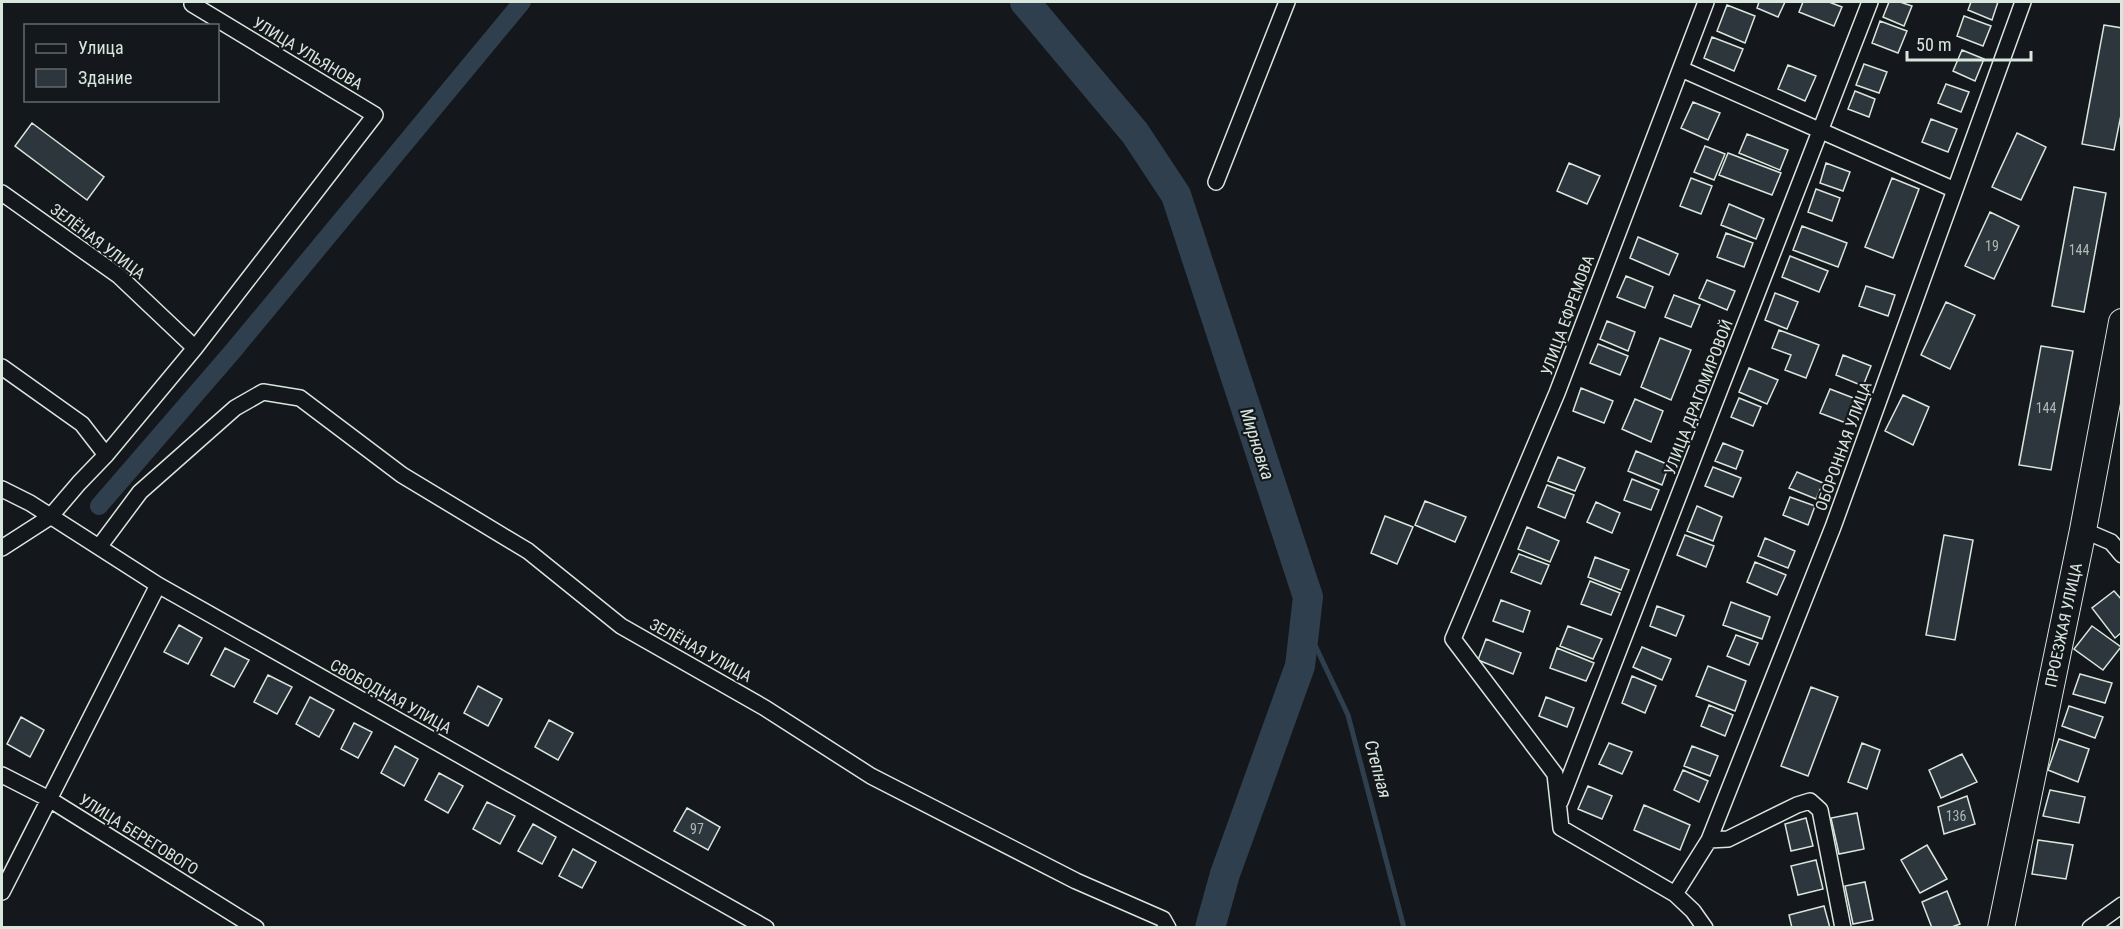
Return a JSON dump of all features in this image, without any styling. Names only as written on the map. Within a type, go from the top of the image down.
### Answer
[{"type":"highway","name":"ПРОЕЗЖАЯ УЛИЦА","points":[[2001,927],[2083,530],[2121,322]]},
{"type":"street","points":[[1216,182],[1287,2]]},
{"type":"street","name":"УЛИЦА ЕФРЕМОВА","points":[[1558,805],[1555,774],[1453,639],[1557,393],[1706,2]]},
{"type":"street","name":"УЛИЦА ДРАГОМИРОВОЙ","points":[[1558,805],[1870,2]]},
{"type":"street","name":"ОБОРОННАЯ УЛИЦА","points":[[1675,894],[1709,840],[1833,527],[2023,2]]},
{"type":"street","name":"УЛИЦА УЛЬЯНОВА","points":[[192,4],[375,115],[195,348]]},
{"type":"street","points":[[1681,69],[1955,190]]},
{"type":"street","name":"ЗЕЛЁНАЯ УЛИЦА","points":[[2,193],[119,276],[195,348]]},
{"type":"street","points":[[2,548],[50,517],[106,455],[195,348]]},
{"type":"street","points":[[2,367],[82,424],[106,455]]},
{"type":"street","name":"ЗЕЛЁНАЯ УЛИЦА","points":[[99,547],[140,492],[235,408],[263,392],[300,398],[402,475],[528,551],[621,626],[765,708],[871,776],[1076,881],[1163,919],[1168,927]]},
{"type":"street","name":"СВОБОДНАЯ УЛИЦА","points":[[2,489],[158,585],[766,927]]},
{"type":"street","points":[[2083,530],[2111,542],[2121,555]]},
{"type":"street","points":[[2,892],[158,585]]},
{"type":"street","name":"УЛИЦА БЕРЕГОВОГО","points":[[2,776],[49,800],[256,927]]},
{"type":"street","points":[[1709,840],[1728,838],[1810,801],[1820,810],[1843,927]]},
{"type":"street","points":[[1558,805],[1561,828],[1675,894],[1693,911],[1705,927]]},
{"type":"street","points":[[2090,927],[2121,904]]},
{"type":"building","points":[[1759,2],[1785,2],[1778,17],[1757,8]]},
{"type":"building","points":[[1803,2],[1829,2],[1842,7],[1834,26],[1799,12]]},
{"type":"building","points":[[1889,2],[1900,2],[1912,6],[1904,26],[1883,17]]},
{"type":"building","points":[[1971,2],[1998,2],[1992,20],[1968,10]]},
{"type":"building","points":[[1727,5],[1755,16],[1745,43],[1717,31]]},
{"type":"building","points":[[1964,16],[1991,26],[1983,46],[1957,36]]},
{"type":"building","points":[[1880,21],[1907,31],[1898,53],[1872,43]]},
{"type":"building","points":[[2104,25],[2122,28],[2122,110],[2114,150],[2082,144]]},
{"type":"building","points":[[1712,37],[1743,49],[1734,71],[1704,58]]},
{"type":"building","points":[[1962,50],[1984,59],[1975,81],[1953,71]]},
{"type":"building","points":[[1864,64],[1887,72],[1879,93],[1856,85]]},
{"type":"building","points":[[1788,65],[1816,76],[1805,101],[1778,89]]},
{"type":"building","points":[[1946,84],[1969,92],[1961,112],[1938,103]]},
{"type":"building","points":[[1855,91],[1875,99],[1869,117],[1848,109]]},
{"type":"building","points":[[1693,102],[1720,113],[1708,140],[1681,128]]},
{"type":"building","points":[[1931,119],[1957,129],[1948,152],[1922,142]]},
{"type":"building","points":[[32,123],[104,177],[87,200],[15,146]]},
{"type":"building","points":[[2017,133],[2046,147],[2021,200],[1992,187]]},
{"type":"building","points":[[1747,134],[1788,150],[1780,170],[1739,153]]},
{"type":"building","points":[[1705,146],[1725,154],[1714,180],[1694,172]]},
{"type":"building","points":[[1728,153],[1781,173],[1772,195],[1719,175]]},
{"type":"building","points":[[1569,163],[1600,176],[1587,204],[1557,191]]},
{"type":"building","points":[[1826,163],[1850,172],[1843,191],[1820,183]]},
{"type":"building","points":[[1691,178],[1712,186],[1701,214],[1680,206]]},
{"type":"building","points":[[1892,178],[1919,189],[1893,258],[1865,247]]},
{"type":"building","points":[[2074,187],[2106,193],[2084,312],[2052,306]]},
{"type":"building","points":[[1816,189],[1840,198],[1832,221],[1808,212]]},
{"type":"building","points":[[1729,204],[1764,219],[1756,239],[1721,225]]},
{"type":"building","points":[[1990,212],[2019,226],[1994,279],[1965,266]]},
{"type":"building","points":[[1802,226],[1847,243],[1838,267],[1793,250]]},
{"type":"building","points":[[1726,233],[1753,243],[1744,267],[1717,257]]},
{"type":"building","points":[[1638,237],[1678,254],[1669,275],[1630,258]]},
{"type":"building","points":[[1790,256],[1828,271],[1819,292],[1782,277]]},
{"type":"building","points":[[1626,276],[1653,287],[1645,308],[1617,297]]},
{"type":"building","points":[[1707,280],[1735,291],[1727,310],[1699,298]]},
{"type":"building","points":[[1866,286],[1895,295],[1888,316],[1859,306]]},
{"type":"building","points":[[1775,293],[1798,302],[1787,329],[1765,320]]},
{"type":"building","points":[[1674,295],[1700,305],[1691,327],[1665,317]]},
{"type":"building","points":[[1946,302],[1975,315],[1950,369],[1921,355]]},
{"type":"building","points":[[1607,321],[1635,332],[1628,351],[1600,339]]},
{"type":"building","points":[[1779,330],[1819,345],[1806,378],[1785,370],[1791,355],[1772,348]]},
{"type":"building","points":[[1660,338],[1691,350],[1671,400],[1641,387]]},
{"type":"building","points":[[1598,344],[1628,356],[1620,375],[1590,363]]},
{"type":"building","points":[[2041,346],[2073,351],[2051,470],[2019,465]]},
{"type":"building","points":[[1843,355],[1871,366],[1863,386],[1836,375]]},
{"type":"building","points":[[1749,368],[1778,380],[1767,404],[1739,392]]},
{"type":"building","points":[[1581,388],[1613,401],[1604,423],[1573,411]]},
{"type":"building","points":[[1830,389],[1856,399],[1846,423],[1820,413]]},
{"type":"building","points":[[1903,395],[1929,407],[1913,445],[1885,431]]},
{"type":"building","points":[[1739,398],[1761,407],[1753,426],[1731,417]]},
{"type":"building","points":[[1635,399],[1663,411],[1651,442],[1622,429]]},
{"type":"building","points":[[1723,443],[1743,451],[1736,469],[1715,461]]},
{"type":"building","points":[[1636,451],[1669,465],[1662,485],[1628,471]]},
{"type":"building","points":[[1558,457],[1585,468],[1575,491],[1548,481]]},
{"type":"building","points":[[1713,467],[1741,478],[1733,497],[1705,486]]},
{"type":"building","points":[[1797,472],[1823,483],[1816,499],[1789,488]]},
{"type":"building","points":[[1632,479],[1659,490],[1651,510],[1624,500]]},
{"type":"building","points":[[1547,485],[1574,495],[1565,518],[1538,507]]},
{"type":"building","points":[[1790,497],[1815,506],[1808,525],[1783,515]]},
{"type":"building","points":[[1425,501],[1466,517],[1455,542],[1415,525]]},
{"type":"building","points":[[1596,502],[1620,513],[1612,533],[1587,522]]},
{"type":"building","points":[[1697,506],[1722,517],[1713,541],[1687,531]]},
{"type":"building","points":[[1385,516],[1413,527],[1397,564],[1371,553]]},
{"type":"building","points":[[1527,527],[1559,541],[1550,562],[1518,549]]},
{"type":"building","points":[[1685,535],[1714,546],[1706,567],[1677,555]]},
{"type":"building","points":[[1944,535],[1973,540],[1955,640],[1926,635]]},
{"type":"building","points":[[1765,538],[1795,551],[1788,568],[1758,556]]},
{"type":"building","points":[[1519,554],[1549,565],[1541,584],[1511,572]]},
{"type":"building","points":[[1595,557],[1629,570],[1621,590],[1588,577]]},
{"type":"building","points":[[1755,562],[1786,575],[1777,595],[1747,582]]},
{"type":"building","points":[[1590,581],[1620,593],[1611,615],[1581,604]]},
{"type":"building","points":[[2114,591],[2122,600],[2122,632],[2115,638],[2092,608]]},
{"type":"building","points":[[1501,600],[1530,611],[1523,632],[1493,621]]},
{"type":"building","points":[[1731,602],[1770,617],[1762,639],[1723,625]]},
{"type":"building","points":[[1657,606],[1684,616],[1676,636],[1650,626]]},
{"type":"building","points":[[179,625],[202,638],[188,664],[164,652]]},
{"type":"building","points":[[1568,626],[1602,639],[1593,659],[1560,646]]},
{"type":"building","points":[[2092,626],[2121,647],[2103,670],[2074,649]]},
{"type":"building","points":[[1736,635],[1758,643],[1749,665],[1727,656]]},
{"type":"building","points":[[1486,639],[1521,653],[1513,674],[1478,660]]},
{"type":"building","points":[[1642,647],[1671,659],[1662,680],[1633,667]]},
{"type":"building","points":[[225,648],[249,660],[234,687],[211,675]]},
{"type":"building","points":[[1557,648],[1594,663],[1586,681],[1550,668]]},
{"type":"building","points":[[1708,666],[1746,681],[1735,711],[1696,696]]},
{"type":"building","points":[[2080,674],[2112,683],[2105,703],[2073,694]]},
{"type":"building","points":[[268,675],[292,687],[277,714],[254,702]]},
{"type":"building","points":[[1632,676],[1656,686],[1645,713],[1622,703]]},
{"type":"building","points":[[478,686],[502,699],[488,726],[464,713]]},
{"type":"building","points":[[1811,687],[1838,697],[1808,776],[1781,766]]},
{"type":"building","points":[[310,697],[334,710],[319,737],[296,724]]},
{"type":"building","points":[[1546,697],[1574,708],[1567,727],[1539,716]]},
{"type":"building","points":[[1709,705],[1733,715],[1725,736],[1701,726]]},
{"type":"building","points":[[2069,706],[2103,717],[2095,738],[2062,726]]},
{"type":"building","points":[[21,717],[44,730],[30,757],[7,744]]},
{"type":"building","points":[[549,720],[573,733],[558,760],[535,747]]},
{"type":"building","points":[[354,723],[372,732],[358,758],[341,749]]},
{"type":"building","points":[[2059,739],[2089,749],[2078,782],[2048,770]]},
{"type":"building","points":[[1609,743],[1632,752],[1622,774],[1599,764]]},
{"type":"building","points":[[1862,743],[1880,750],[1867,789],[1848,782]]},
{"type":"building","points":[[395,746],[418,759],[404,786],[381,773]]},
{"type":"building","points":[[1692,746],[1718,756],[1710,776],[1684,766]]},
{"type":"building","points":[[1962,754],[1977,782],[1941,798],[1929,770]]},
{"type":"building","points":[[1683,770],[1708,781],[1699,802],[1674,790]]},
{"type":"building","points":[[439,773],[463,786],[448,813],[425,800]]},
{"type":"building","points":[[1588,786],[1612,796],[1602,819],[1578,809]]},
{"type":"building","points":[[2050,790],[2085,797],[2079,823],[2043,816]]},
{"type":"building","points":[[1967,796],[1975,824],[1944,834],[1938,807]]},
{"type":"building","points":[[487,802],[515,816],[500,844],[473,829]]},
{"type":"building","points":[[1644,805],[1690,825],[1680,850],[1634,830]]},
{"type":"building","points":[[687,808],[720,827],[708,850],[674,831]]},
{"type":"building","points":[[1857,813],[1864,849],[1839,854],[1831,818]]},
{"type":"building","points":[[1806,818],[1813,846],[1791,851],[1785,824]]},
{"type":"building","points":[[533,824],[556,837],[542,864],[518,851]]},
{"type":"building","points":[[2038,840],[2073,845],[2066,879],[2032,874]]},
{"type":"building","points":[[1927,845],[1947,879],[1920,893],[1901,860]]},
{"type":"building","points":[[573,849],[596,862],[582,888],[559,876]]},
{"type":"building","points":[[1816,860],[1823,889],[1798,895],[1791,866]]},
{"type":"building","points":[[1865,882],[1873,920],[1853,924],[1845,886]]},
{"type":"building","points":[[1947,891],[1960,924],[1949,928],[1932,928],[1922,902]]},
{"type":"building","points":[[1824,906],[1830,928],[1792,928],[1789,915]]},
{"type":"waterway","points":[[99,506],[233,351],[522,2]]},
{"type":"waterway","name":"Мирновка","points":[[1025,2],[1135,133],[1176,195],[1308,597],[1300,666],[1225,874],[1210,928]]},
{"type":"waterway","name":"Степная","points":[[1305,624],[1348,715],[1404,928]]}]
